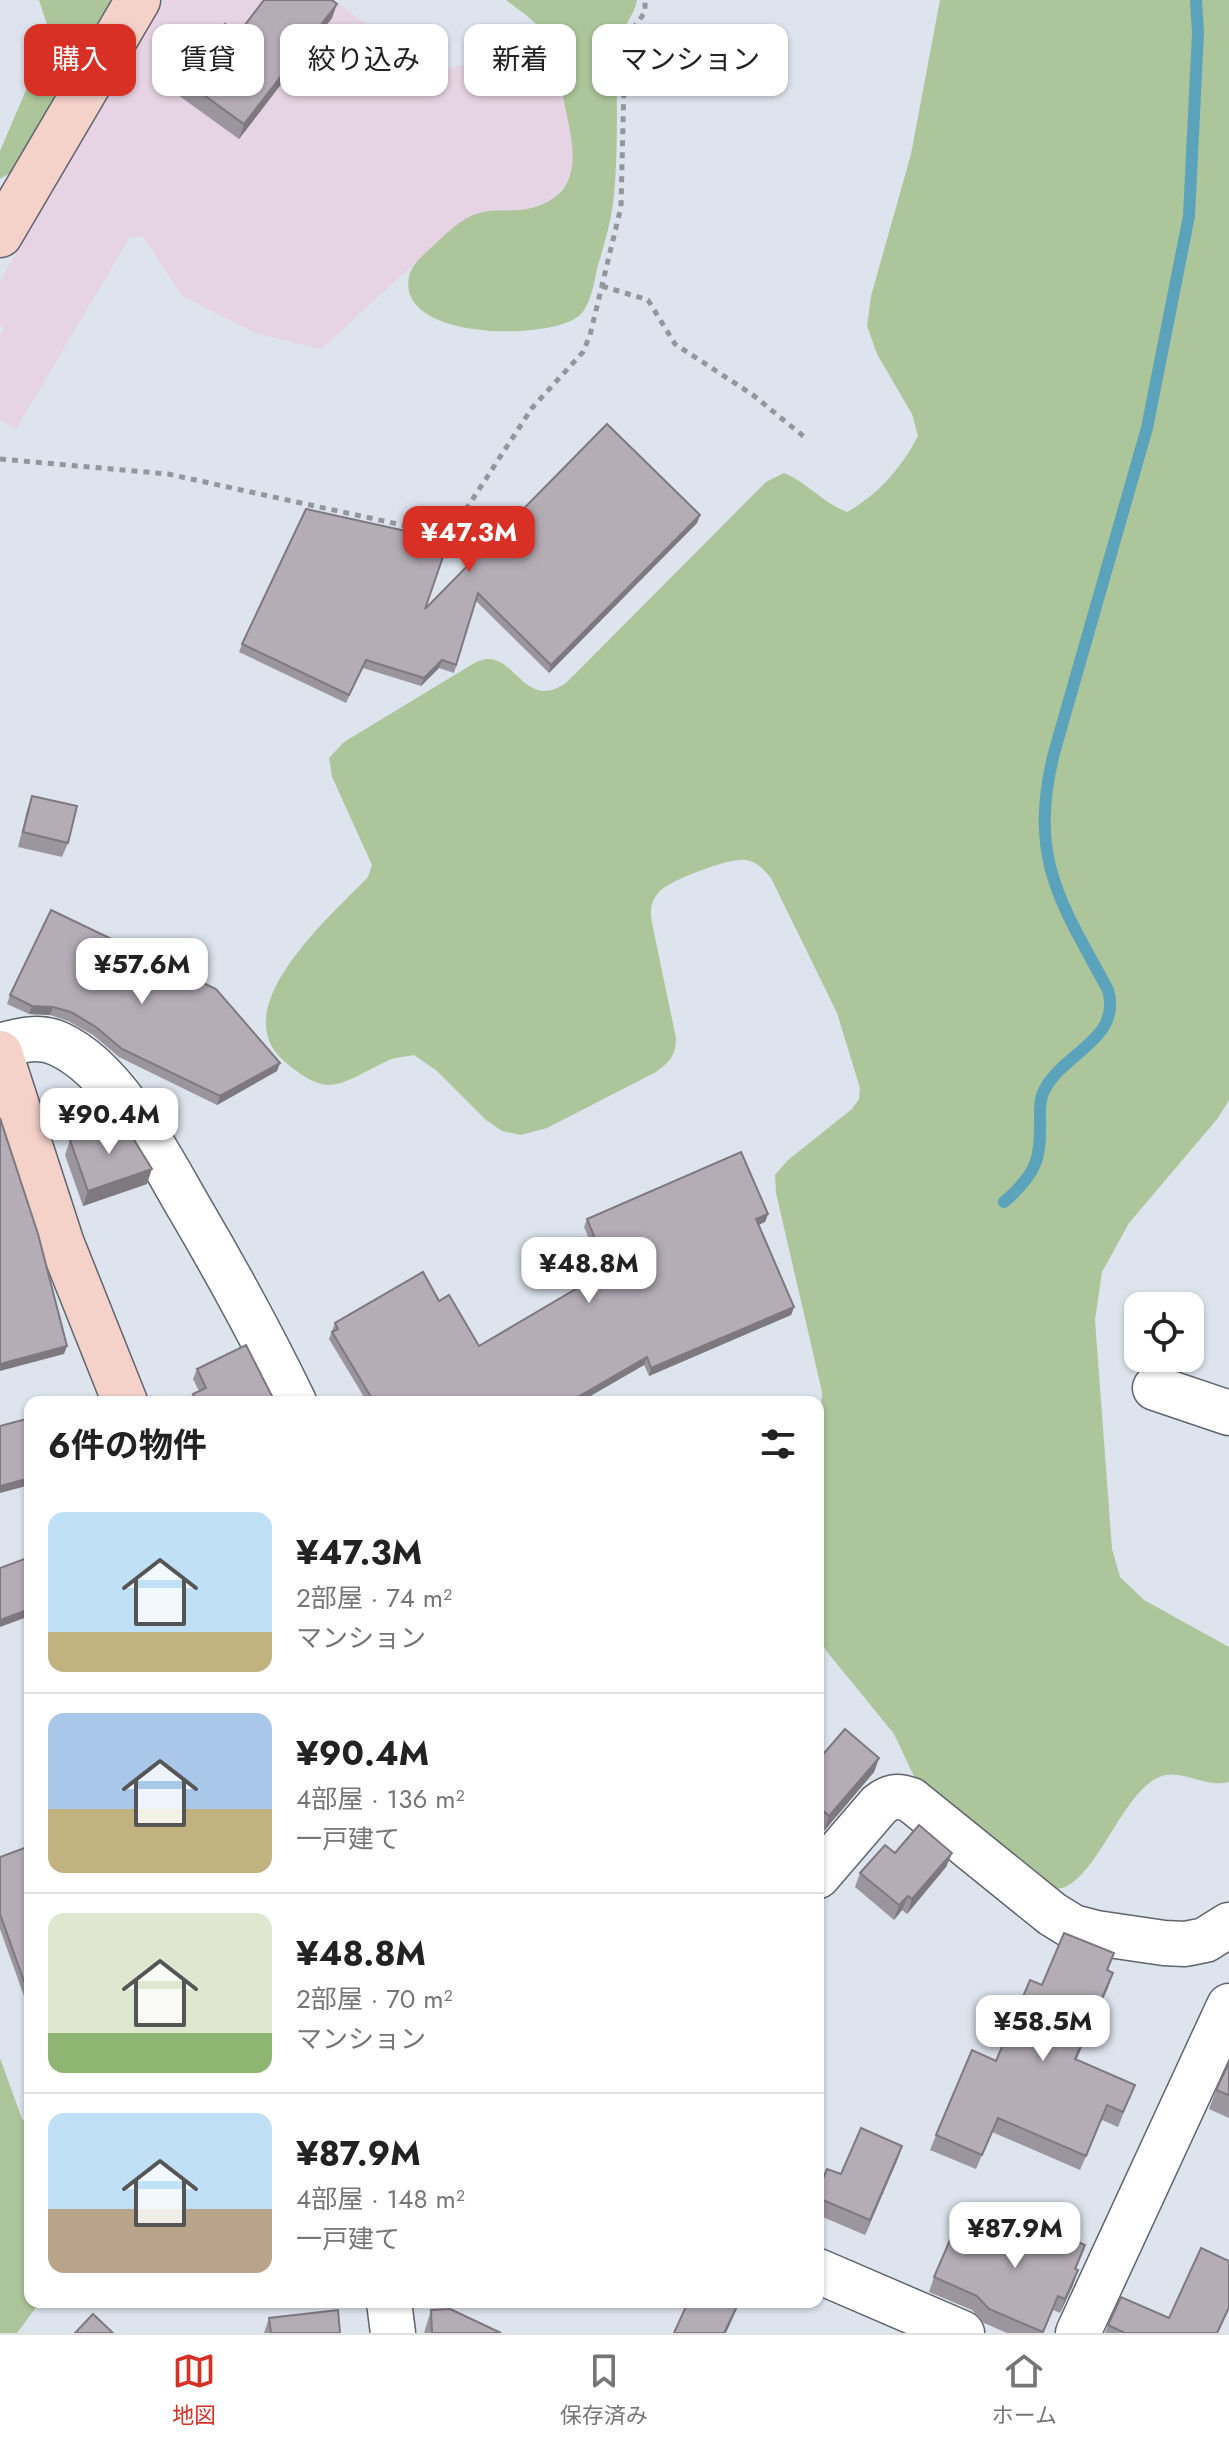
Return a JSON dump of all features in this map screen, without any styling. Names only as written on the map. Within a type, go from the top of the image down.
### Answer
[{"type":"street","points":[[0,235],[138,0]]},
{"type":"street","points":[[0,1046],[21,1040],[56,1042],[80,1058],[120,1098],[158,1153],[249,1311],[291,1396]]},
{"type":"street","points":[[0,1053],[62,1244],[123,1396]]},
{"type":"street","points":[[1155,1388],[1229,1413]]},
{"type":"street","points":[[824,1869],[879,1805],[888,1798],[900,1796],[911,1800],[1052,1914],[1073,1927],[1096,1933],[1185,1944],[1205,1940],[1229,1925]]},
{"type":"street","points":[[1078,2333],[1229,2006]]},
{"type":"street","points":[[824,2274],[962,2333]]},
{"type":"street","points":[[390,2308],[393,2333]]},
{"type":"path","points":[[0,459],[168,474],[425,530],[438,531],[451,526],[461,517],[532,408],[583,352],[621,207],[625,40],[645,12],[645,0]]},
{"type":"path","points":[[602,286],[648,300],[675,344],[753,395],[808,440]]},
{"type":"shaded area","points":[[164,0],[333,0],[366,24],[280,24],[280,96],[448,96],[448,68],[464,65],[464,96],[563,96],[575,151],[571,177],[553,199],[525,210],[501,209],[476,213],[451,230],[321,349],[255,333],[182,296],[143,236],[130,237],[16,429],[0,420],[0,336],[4,328],[0,325],[0,281],[108,96],[136,96],[136,48]]},
{"type":"green space","points":[[39,0],[111,0],[97,24],[47,24]]},
{"type":"green space","points":[[506,0],[637,0],[626,24],[592,24],[592,96],[617,96],[613,204],[590,299],[581,314],[566,323],[542,329],[481,330],[451,324],[427,314],[412,298],[409,277],[419,259],[467,218],[485,212],[527,209],[546,203],[559,194],[567,183],[573,155],[564,96],[576,96],[576,24],[536,24]]},
{"type":"green space","points":[[940,0],[1229,0],[1229,1100],[1218,1118],[1129,1223],[1102,1272],[1095,1320],[1112,1549],[1120,1577],[1144,1600],[1229,1647],[1229,1782],[1210,1783],[1174,1775],[1157,1778],[1132,1801],[1077,1879],[1065,1887],[1047,1890],[920,1789],[894,1734],[824,1647],[824,1396],[776,1193],[775,1175],[788,1160],[852,1109],[859,1099],[860,1088],[837,1013],[766,872],[750,861],[727,862],[686,876],[658,893],[651,915],[676,1038],[673,1054],[656,1072],[547,1128],[521,1135],[502,1131],[486,1120],[437,1071],[414,1055],[388,1060],[342,1082],[328,1085],[316,1082],[285,1062],[269,1040],[266,1016],[274,990],[289,964],[309,938],[368,877],[372,865],[332,777],[329,758],[344,742],[476,662],[488,659],[498,661],[531,687],[541,691],[552,690],[566,683],[766,482],[784,473],[847,512],[879,489],[905,459],[918,436],[912,414],[877,354],[867,326],[871,296],[911,154]]},
{"type":"green space","points":[[24,95],[55,96],[10,173],[0,179],[0,151]]},
{"type":"green space","points":[[0,2058],[24,2120],[24,2308],[36,2308],[17,2333],[0,2333]]},
{"type":"building","points":[[264,0],[332,0],[337,4],[322,24],[280,24],[280,78],[244,124],[205,96],[264,96],[264,24],[246,24]]},
{"type":"building","points":[[607,424],[700,515],[551,665],[478,593],[456,665],[442,660],[424,678],[366,660],[349,695],[242,644],[306,509],[424,535],[447,545],[425,609]]},
{"type":"building","points":[[32,796],[77,806],[68,843],[23,832]]},
{"type":"building","points":[[51,910],[216,989],[280,1063],[220,1096],[122,1049],[96,1027],[71,1012],[32,1006],[10,995]]},
{"type":"building","points":[[0,1118],[38,1234],[67,1346],[0,1364]]},
{"type":"building","points":[[123,1122],[152,1169],[88,1191],[70,1140]]},
{"type":"building","points":[[741,1152],[768,1214],[756,1219],[794,1307],[651,1368],[647,1357],[579,1396],[370,1396],[332,1332],[338,1329],[335,1323],[423,1272],[439,1301],[449,1295],[479,1346],[608,1270],[587,1219]]},
{"type":"building","points":[[246,1345],[272,1396],[194,1396],[206,1388],[197,1369]]},
{"type":"building","points":[[24,1420],[24,1480],[0,1486],[0,1426]]},
{"type":"building","points":[[24,1559],[24,1611],[0,1620],[0,1568]]},
{"type":"building","points":[[845,1729],[879,1758],[829,1816],[824,1811],[824,1753]]},
{"type":"building","points":[[919,1825],[952,1853],[912,1899],[908,1896],[899,1905],[860,1873],[885,1845],[895,1853]]},
{"type":"building","points":[[24,1848],[24,1981],[0,1914],[0,1857]]},
{"type":"building","points":[[1064,1933],[1114,1953],[1107,1970],[1113,1973],[1075,2059],[1135,2085],[1123,2112],[1107,2105],[1086,2156],[998,2118],[982,2155],[936,2135],[972,2050],[996,2061],[1030,1980],[1042,1985]]},
{"type":"building","points":[[1229,2063],[1229,2095],[1216,2090]]},
{"type":"building","points":[[861,2128],[902,2146],[870,2220],[824,2201],[827,2169],[841,2174]]},
{"type":"building","points":[[1006,2212],[1085,2245],[1065,2299],[1058,2296],[1043,2332],[989,2309],[977,2296],[934,2277],[953,2233],[991,2249]]},
{"type":"building","points":[[1201,2248],[1229,2261],[1229,2307],[1217,2333],[1125,2333],[1108,2325],[1121,2297],[1169,2318]]},
{"type":"building","points":[[685,2308],[736,2308],[724,2333],[674,2333]]},
{"type":"building","points":[[450,2309],[501,2333],[432,2333],[431,2310]]},
{"type":"building","points":[[338,2310],[340,2333],[271,2333],[269,2318]]},
{"type":"building","points":[[93,2314],[113,2333],[75,2333]]},
{"type":"waterway","points":[[1004,1202],[1024,1183],[1035,1165],[1044,1090],[1055,1075],[1100,1033],[1110,1007],[1108,990],[1063,904],[1053,878],[1045,822],[1047,790],[1054,753],[1147,428],[1189,216],[1198,33],[1196,0]]}]
